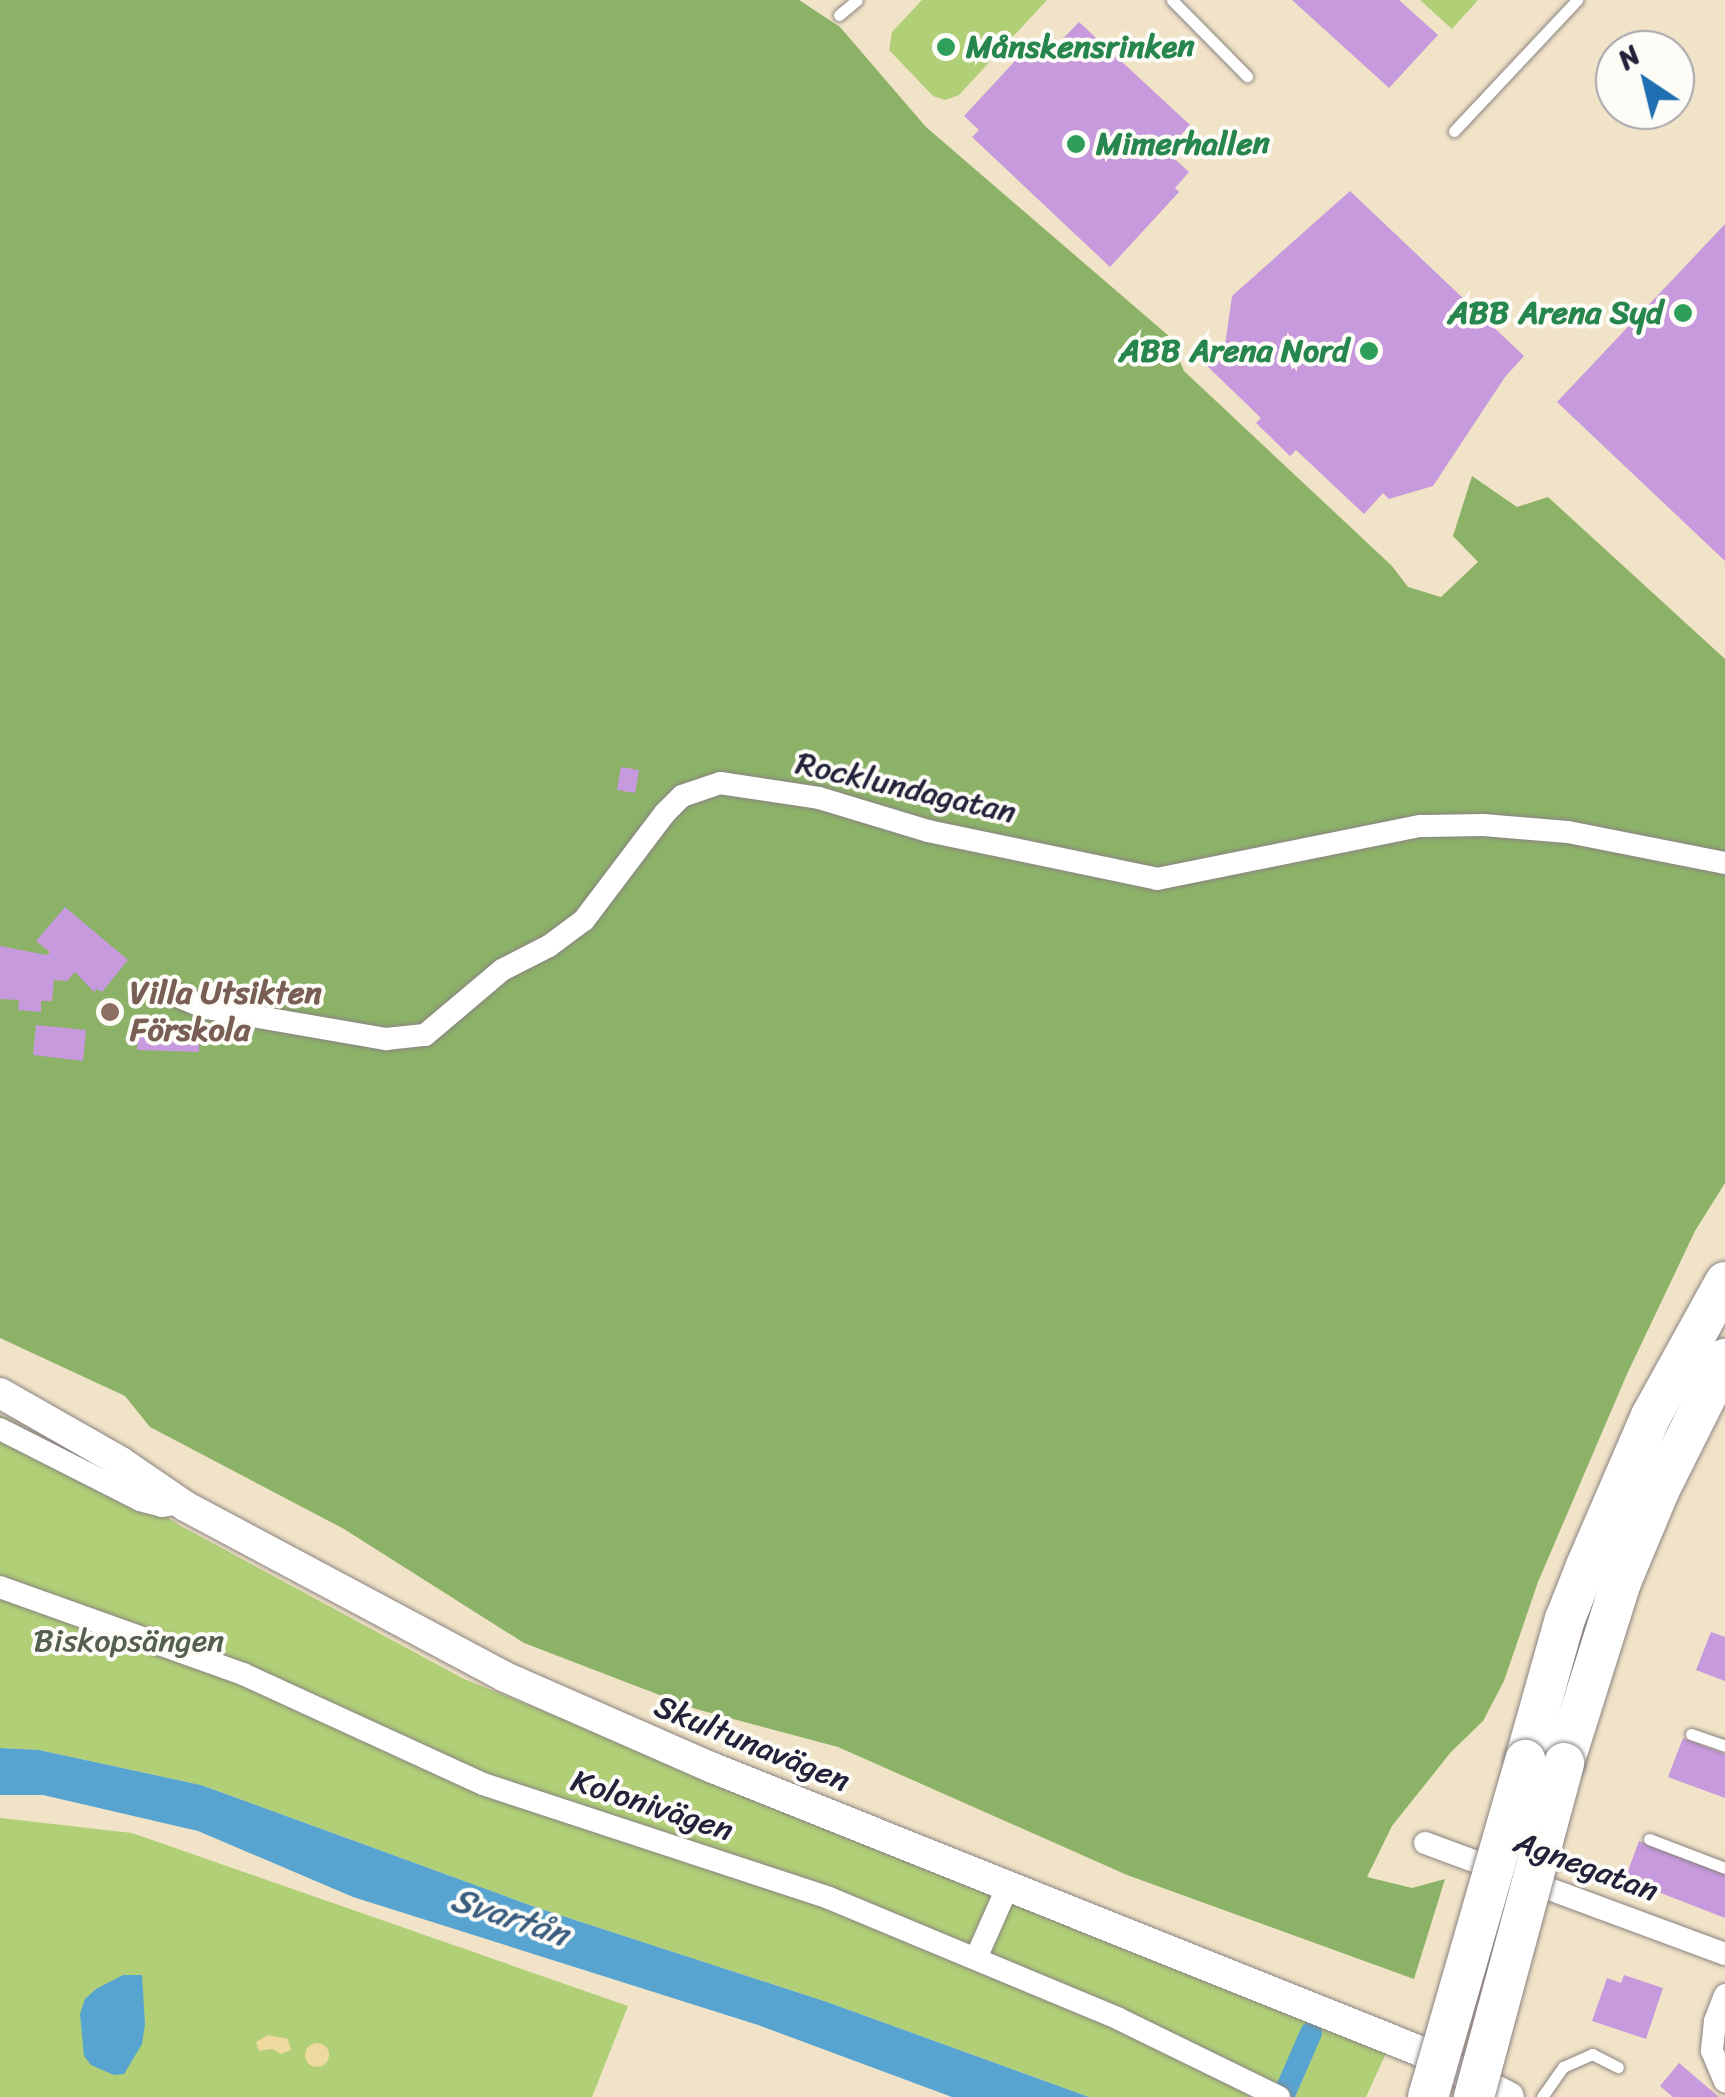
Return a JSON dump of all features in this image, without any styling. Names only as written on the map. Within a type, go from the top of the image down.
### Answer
[{"type":"highway","points":[[1474,2097],[1545,1762],[1564,1619],[1651,1416],[1725,1282]]},
{"type":"highway","points":[[1428,2097],[1545,1762],[1659,1491],[1725,1360]]},
{"type":"street","name":"Rocklundagatan","points":[[168,992],[206,1008],[386,1039],[425,1036],[502,970],[550,946],[584,920],[665,812],[682,796],[720,783],[819,798],[928,830],[1157,879],[1382,832],[1435,826],[1568,832],[1725,863]]},
{"type":"street","name":"Skultunavägen","points":[[0,1394],[121,1462],[180,1503],[503,1676],[587,1715],[1420,2052],[1509,2097]]},
{"type":"street","points":[[0,1429],[140,1500],[162,1506],[180,1503]]},
{"type":"street","name":"Kolonivägen","points":[[0,1587],[243,1674],[483,1784],[829,1898],[1119,2019],[1271,2093]]},
{"type":"street","name":"Agnegatan","points":[[1424,1843],[1725,1954]]},
{"type":"street","points":[[976,1958],[1009,1884]]},
{"type":"street","points":[[1725,1995],[1715,2021],[1712,2051],[1725,2081]]},
{"type":"lane","points":[[838,14],[857,0]]},
{"type":"lane","points":[[1172,0],[1247,76]]},
{"type":"lane","points":[[1454,131],[1577,0]]},
{"type":"lane","points":[[1691,1734],[1725,1746]]},
{"type":"lane","points":[[1649,1839],[1725,1868]]},
{"type":"lane","points":[[1542,2097],[1563,2067],[1592,2054],[1618,2067]]},
{"type":"green space","points":[[0,0],[799,0],[840,27],[926,127],[1170,337],[1184,371],[1392,566],[1408,587],[1441,597],[1478,562],[1453,536],[1472,476],[1517,507],[1548,497],[1725,659],[1725,1183],[1695,1231],[1627,1374],[1538,1582],[1504,1681],[1483,1721],[1451,1752],[1392,1826],[1367,1877],[1412,1888],[1445,1879],[1414,1979],[1127,1875],[838,1747],[696,1709],[524,1643],[344,1529],[150,1427],[125,1396],[0,1338]]},
{"type":"green space","name":"Månskensrinken","points":[[922,0],[1047,0],[959,95],[945,100],[933,96],[889,50],[892,32]]},
{"type":"green space","points":[[1420,0],[1478,0],[1452,29]]},
{"type":"green space","name":"Biskopsängen","points":[[0,1415],[43,1437],[181,1526],[464,1679],[1387,2051],[1366,2097],[1089,2097],[827,2002],[535,1907],[201,1785],[39,1750],[0,1748]]},
{"type":"green space","points":[[0,1818],[132,1833],[628,2006],[592,2097],[0,2097]]},
{"type":"sand","points":[[268,2035],[288,2039],[291,2050],[281,2054],[272,2049],[259,2051],[256,2042]]},
{"type":"sand","points":[[317,2043],[326,2046],[326,2064],[317,2067],[308,2064],[305,2055],[308,2046]]},
{"type":"water","name":"Svartån","points":[[0,1748],[39,1750],[201,1785],[535,1907],[827,2002],[1089,2097],[952,2097],[758,2025],[353,1897],[198,1831],[43,1795],[0,1795]]},
{"type":"water","points":[[123,1975],[142,1975],[145,2024],[142,2044],[124,2074],[114,2075],[91,2065],[84,2056],[80,2014],[85,1999],[96,1989]]},
{"type":"building","points":[[1292,0],[1399,0],[1438,35],[1389,88]]},
{"type":"building","name":"Mimerhallen","points":[[1079,22],[1190,125],[1166,151],[1189,172],[1175,188],[1179,192],[1110,267],[972,137],[979,130],[964,116],[1028,47],[1037,56],[1049,43],[1054,48]]},
{"type":"building","name":"ABB Arena Nord","points":[[1350,191],[1524,356],[1505,377],[1433,486],[1389,499],[1383,493],[1364,514],[1296,450],[1290,456],[1256,423],[1261,418],[1206,365],[1225,345],[1232,296]]},
{"type":"building","name":"ABB Arena Syd","points":[[1725,224],[1725,561],[1557,402]]},
{"type":"building","points":[[621,767],[639,770],[635,793],[617,790]]},
{"type":"building","points":[[65,907],[128,960],[102,992],[94,992],[75,972],[67,981],[54,980],[52,1001],[41,1001],[41,1012],[18,1010],[19,1000],[0,999],[0,946],[47,955],[50,952],[36,941]]},
{"type":"building","points":[[138,1020],[200,1022],[199,1052],[137,1050]]},
{"type":"building","points":[[36,1025],[86,1030],[83,1061],[33,1055]]},
{"type":"building","points":[[1711,1632],[1725,1637],[1725,1681],[1696,1670]]},
{"type":"building","points":[[1683,1738],[1725,1754],[1725,1798],[1668,1777]]},
{"type":"building","points":[[1639,1841],[1725,1874],[1725,1918],[1625,1879]]},
{"type":"building","points":[[1624,1975],[1663,1988],[1646,2039],[1592,2021],[1607,1978],[1621,1983]]},
{"type":"building","points":[[1679,2063],[1719,2097],[1673,2097],[1660,2086]]},
{"type":"waterway","points":[[1283,2097],[1311,2033]]},
{"type":"place","name":"Månskensrinken","points":[[946,47]]},
{"type":"place","name":"Mimerhallen","points":[[1076,144]]},
{"type":"place","name":"ABB Arena Syd","points":[[1683,313]]},
{"type":"place","name":"ABB Arena Nord","points":[[1369,351]]},
{"type":"place","name":"Villa Utsikten Förskola","points":[[110,1012]]}]
